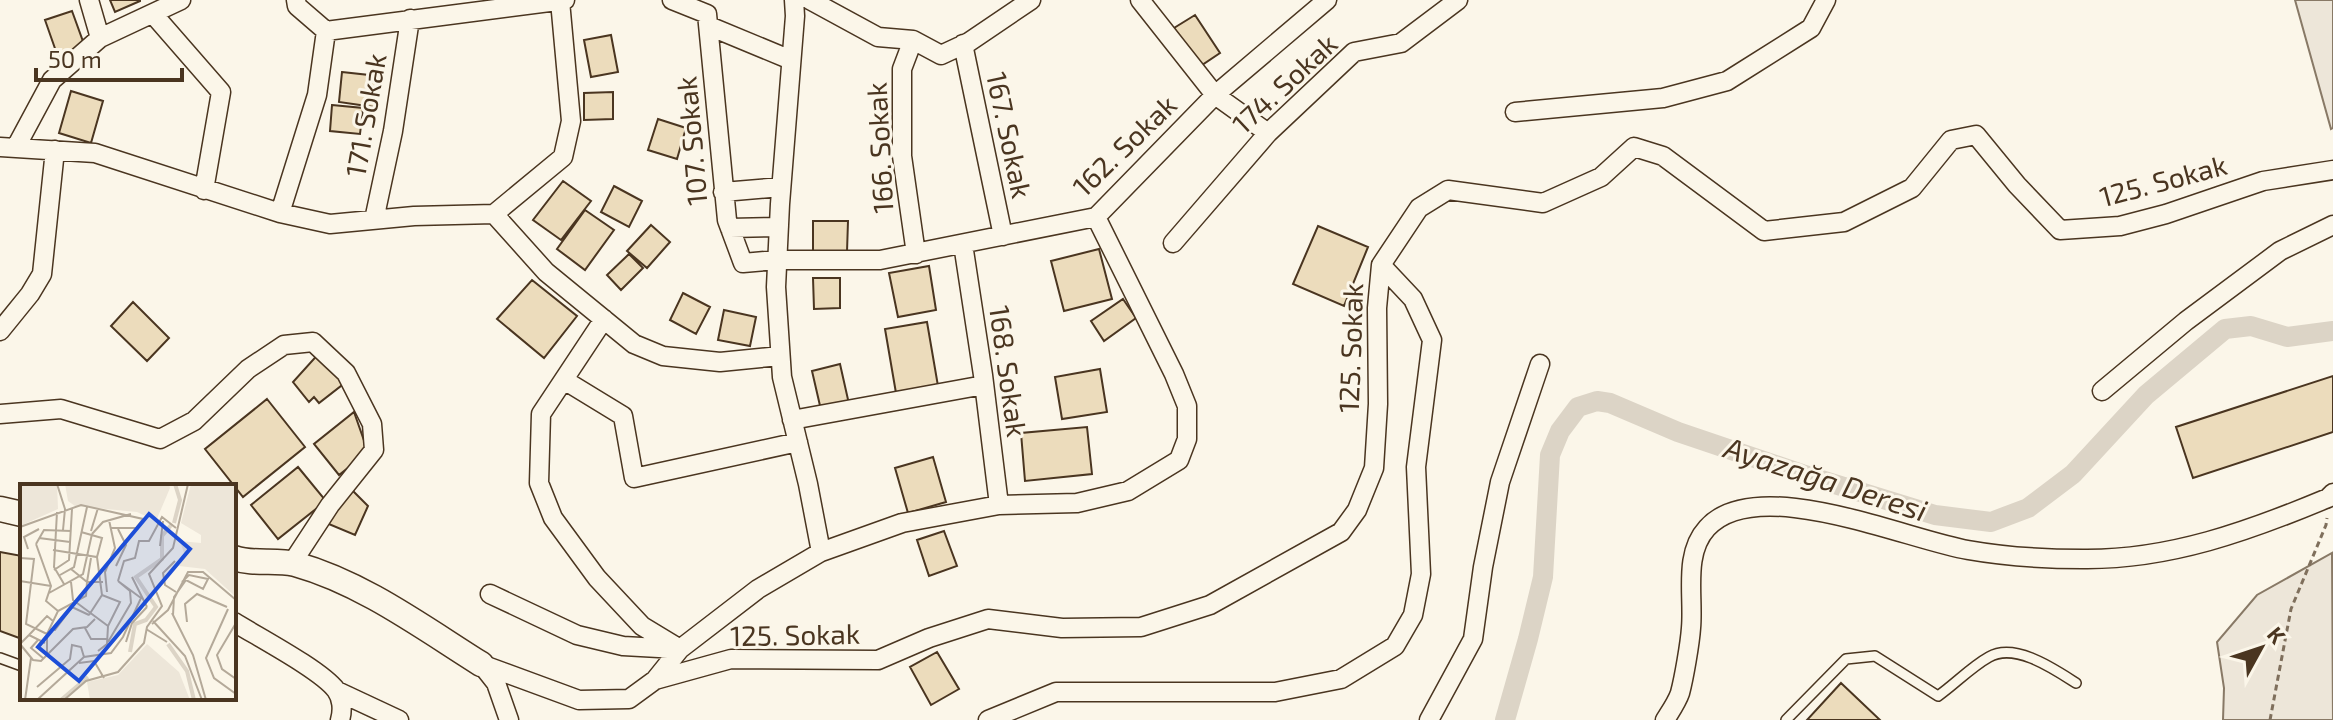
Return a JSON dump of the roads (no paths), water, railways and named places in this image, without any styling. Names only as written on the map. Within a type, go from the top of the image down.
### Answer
[{"type":"street","points":[[89,0],[100,38]]},
{"type":"street","points":[[181,0],[100,38],[52,80],[8,147],[95,153],[280,213],[330,224],[494,214],[563,157],[571,121],[563,0],[326,31],[297,6],[296,0]]},
{"type":"street","points":[[672,0],[707,14],[709,26],[791,60]]},
{"type":"street","points":[[794,0],[776,287],[782,377],[821,552]]},
{"type":"street","points":[[810,0],[878,37],[913,40],[941,55],[1031,0]]},
{"type":"street","points":[[1140,0],[1215,95],[1268,133]]},
{"type":"street","name":"162. Sokak","points":[[777,260],[880,260],[1096,217],[1215,95],[1327,0]]},
{"type":"street","name":"174. Sokak","points":[[1173,243],[1268,133],[1354,52],[1401,43],[1438,6],[1458,0]]},
{"type":"street","points":[[1515,112],[1663,98],[1727,81],[1811,28],[1826,0]]},
{"type":"street","points":[[153,14],[221,92],[204,190]]},
{"type":"street","name":"171. Sokak","points":[[374,220],[393,131],[410,19]]},
{"type":"street","name":"107. Sokak","points":[[709,26],[723,192],[730,228],[743,263],[777,260]]},
{"type":"street","points":[[280,213],[317,95],[326,31]]},
{"type":"street","name":"166. Sokak","points":[[913,40],[902,69],[902,156],[916,254]]},
{"type":"street","name":"167. Sokak","points":[[963,44],[1003,236]]},
{"type":"street","name":"125. Sokak","points":[[655,680],[731,659],[878,660],[929,638],[988,619],[1062,628],[1141,627],[1210,605],[1341,532],[1357,510],[1374,468],[1378,404],[1377,308],[1381,265],[1419,208],[1448,190],[1543,203],[1601,177],[1634,147],[1663,156],[1764,231],[1844,222],[1912,188],[1951,140],[1976,135],[2017,185],[2060,230],[2120,226],[2263,181],[2333,170]]},
{"type":"street","points":[[0,331],[42,274],[55,150]]},
{"type":"street","points":[[723,192],[781,187]]},
{"type":"street","points":[[494,214],[546,272],[634,344],[663,356],[720,362],[780,356]]},
{"type":"street","points":[[237,561],[292,563],[369,594],[481,664],[579,700],[629,699],[655,680],[680,649],[758,589],[821,552],[902,523],[999,505],[1077,503],[1128,491],[1179,460],[1187,439],[1187,406],[1096,217]]},
{"type":"street","points":[[2102,391],[2186,321],[2280,251],[2333,225]]},
{"type":"street","points":[[730,228],[779,227]]},
{"type":"street","name":"168. Sokak","points":[[963,244],[999,505]]},
{"type":"street","points":[[988,720],[1056,692],[1275,692],[1341,679],[1395,646],[1413,615],[1421,574],[1416,467],[1432,340],[1413,299],[1381,265]]},
{"type":"street","points":[[604,319],[541,414],[539,483],[553,518],[597,578],[642,626],[680,649]]},
{"type":"street","points":[[0,414],[61,409],[160,439],[194,421],[248,369],[284,345],[313,342],[346,373],[372,424],[374,450],[330,505],[292,563]]},
{"type":"street","points":[[1429,720],[1473,639],[1500,482],[1540,364]]},
{"type":"street","points":[[564,380],[623,416],[634,478],[798,442]]},
{"type":"street","points":[[792,420],[984,385]]},
{"type":"street","points":[[1665,720],[1679,695],[1691,629],[1691,576],[1697,544],[1713,523],[1736,511],[1752,506],[1791,506],[1969,551],[2083,559],[2199,546],[2263,525],[2330,496]]},
{"type":"street","points":[[0,509],[20,514]]},
{"type":"street","points":[[0,523],[20,528]]},
{"type":"street","points":[[490,594],[577,635],[623,646],[680,649]]},
{"type":"street","points":[[236,623],[323,677],[363,712],[399,720]]},
{"type":"street","points":[[481,664],[496,683],[509,720]]},
{"type":"street","points":[[337,691],[343,711],[340,720]]},
{"type":"lane","points":[[1786,720],[1846,659],[1875,656],[1938,696],[1988,658],[2001,652],[2035,658],[2076,683]]},
{"type":"lane","points":[[0,658],[20,665]]},
{"type":"waterway","name":"Ayazağa Deresi","points":[[1505,720],[1543,577],[1550,455],[1560,431],[1578,407],[1597,401],[1610,403],[1678,432],[1802,474],[1935,515],[1991,522],[2028,508],[2073,474],[2146,395],[2225,329],[2251,326],[2287,337],[2333,331]]}]
